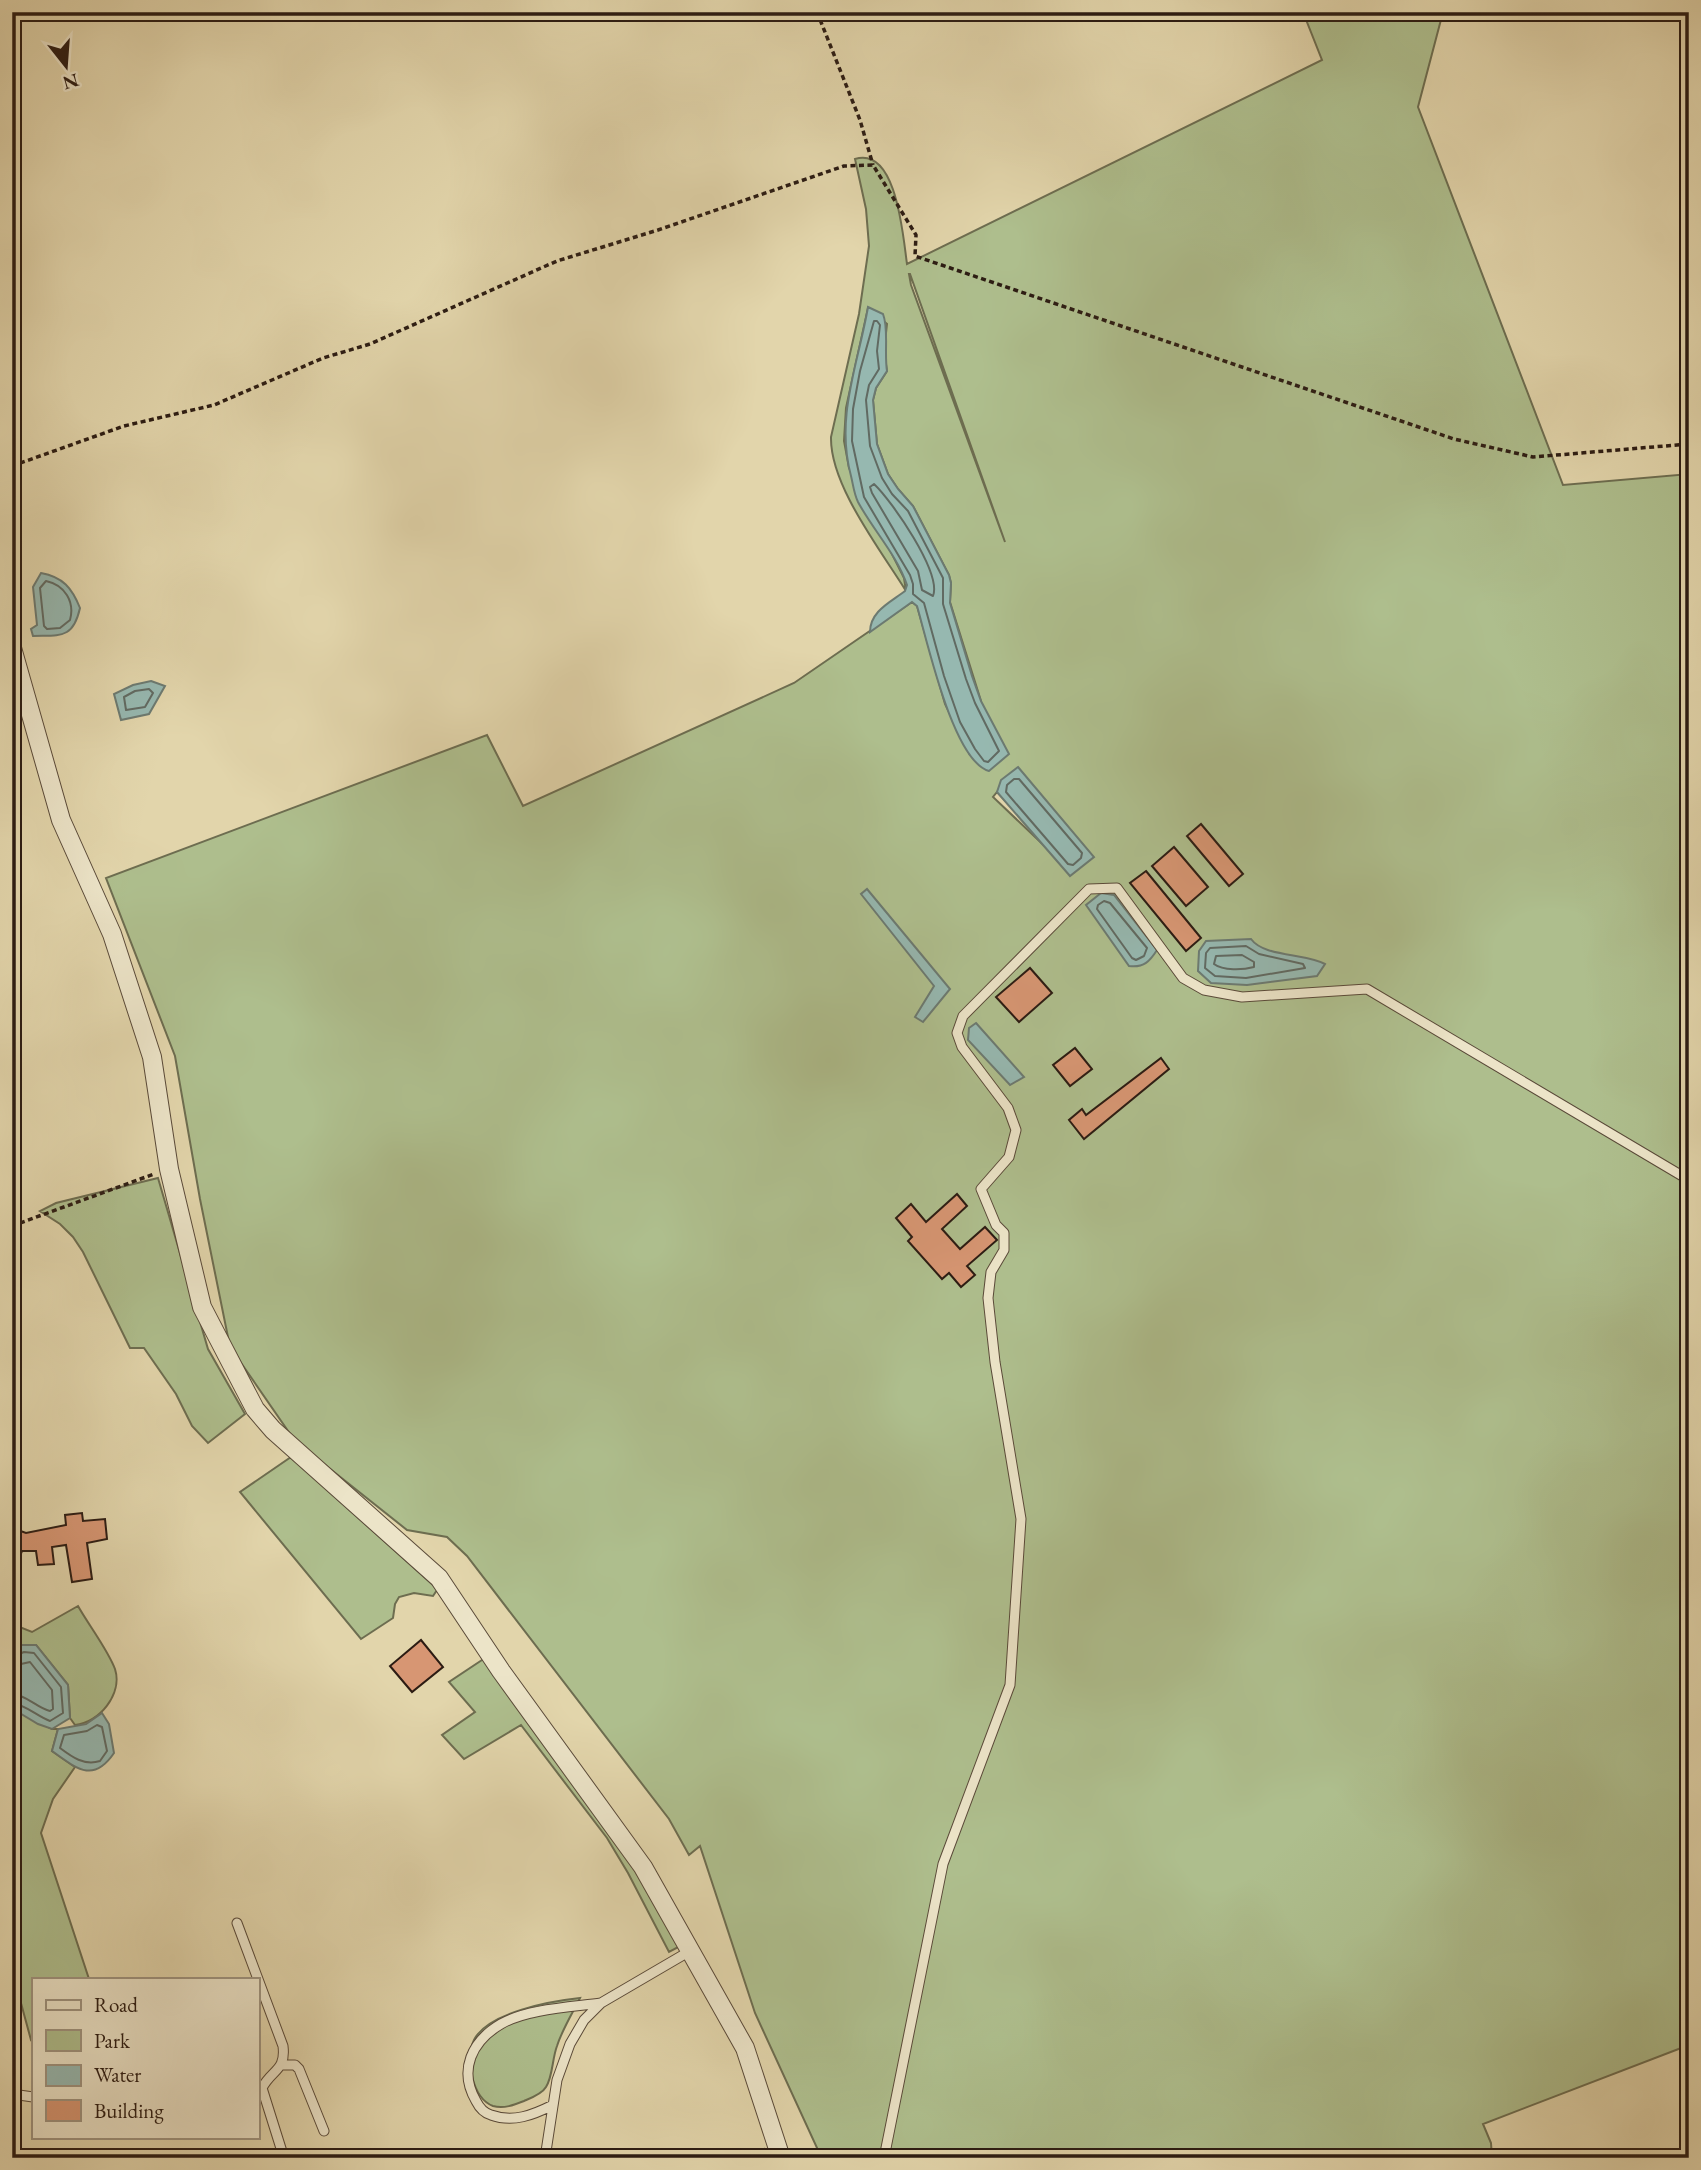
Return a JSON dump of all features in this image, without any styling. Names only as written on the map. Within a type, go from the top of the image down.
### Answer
[{"type":"street","points":[[12,648],[18,693],[61,820],[112,934],[152,1057],[169,1169],[202,1307],[255,1409],[273,1430],[439,1578],[501,1671],[643,1867],[745,2048],[781,2158]]},
{"type":"lane","points":[[884,2158],[943,1864],[1010,1685],[1021,1519],[995,1362],[988,1298],[991,1272],[1004,1250],[1004,1233],[996,1225],[981,1189],[1009,1157],[1016,1129],[1009,1108],[962,1047],[957,1033],[963,1016],[1090,889],[1117,888],[1183,978],[1204,990],[1242,997],[1367,989],[1689,1180]]},
{"type":"lane","points":[[237,1923],[254,1978]]},
{"type":"lane","points":[[545,2158],[557,2080],[570,2043],[584,2020],[601,2003],[690,1951]]},
{"type":"lane","points":[[553,2105],[523,2118],[509,2119],[485,2112],[478,2106],[469,2084],[467,2064],[478,2043],[502,2023],[547,2011],[601,2003]]},
{"type":"lane","points":[[262,2005],[283,2046],[282,2064],[265,2081],[260,2094],[284,2158]]},
{"type":"lane","points":[[282,2064],[295,2065],[299,2069],[324,2130]]},
{"type":"lane","points":[[12,2094],[32,2097]]},
{"type":"path","points":[[817,12],[860,120],[873,165],[916,235],[915,256],[1454,439],[1533,457],[1689,444]]},
{"type":"path","points":[[12,466],[124,426],[214,405],[323,358],[370,344],[557,261],[658,230],[844,166],[873,165]]},
{"type":"path","points":[[12,1226],[169,1169]]},
{"type":"green space","points":[[1303,12],[1443,12],[1418,107],[1563,485],[1689,474],[1689,2045],[1483,2124],[1491,2143],[1492,2158],[819,2158],[818,2150],[755,2013],[700,1846],[689,1855],[669,1819],[467,1556],[447,1537],[407,1530],[295,1441],[230,1347],[175,1056],[106,878],[487,735],[523,806],[794,683],[912,602],[917,606],[945,704],[969,753],[981,701],[950,602],[949,575],[913,506],[888,474],[877,444],[873,400],[876,388],[887,371],[884,351],[887,324],[868,308],[846,408],[844,441],[849,468],[904,578],[906,591],[847,496],[833,456],[831,437],[859,314],[869,246],[866,209],[855,159],[869,159],[880,166],[889,179],[900,215],[907,264],[1322,60]],"holes":[[[910,274],[1005,542],[911,285]],[[997,792],[1073,873],[993,797]]]},
{"type":"green space","points":[[158,1178],[208,1349],[245,1414],[208,1443],[192,1426],[176,1394],[144,1348],[130,1348],[73,1237],[60,1224],[40,1211],[56,1203]]},
{"type":"green space","points":[[291,1457],[433,1585],[437,1590],[433,1596],[414,1593],[399,1597],[393,1618],[361,1639],[240,1492]]},
{"type":"green space","points":[[78,1606],[108,1654],[117,1679],[116,1688],[107,1706],[92,1719],[75,1725],[70,1718],[68,1685],[36,1645],[21,1645],[12,1652],[12,1624],[32,1632]]},
{"type":"green space","points":[[488,1656],[577,1772],[684,1944],[669,1952],[607,1838],[521,1725],[464,1759],[442,1735],[475,1712],[449,1682]]},
{"type":"green space","points":[[12,1705],[14,1709],[52,1729],[58,1729],[52,1751],[75,1767],[53,1799],[41,1833],[89,1978],[32,1978],[31,2040],[12,1970]]},
{"type":"green space","points":[[580,1998],[559,2040],[550,2078],[544,2089],[533,2097],[509,2106],[497,2107],[486,2102],[475,2087],[470,2057],[474,2040],[481,2030],[506,2015]]},
{"type":"green space","points":[[764,2149],[766,2158],[708,2158]]},
{"type":"water","points":[[868,307],[883,314],[886,327],[887,371],[876,388],[873,400],[877,444],[888,474],[913,506],[949,575],[950,603],[972,676],[981,701],[1009,754],[989,771],[976,762],[964,746],[953,723],[917,606],[912,602],[870,632],[877,613],[905,591],[907,585],[897,563],[858,502],[847,454],[850,391]]},
{"type":"water","points":[[41,573],[66,584],[80,608],[74,625],[58,635],[33,636],[31,629],[37,625],[33,587]]},
{"type":"water","points":[[151,681],[165,686],[149,714],[121,720],[114,694],[133,685]]},
{"type":"water","points":[[1018,767],[1094,857],[1070,876],[997,792],[1001,780]]},
{"type":"water","points":[[867,889],[950,989],[923,1022],[915,1017],[934,986],[861,894]]},
{"type":"water","points":[[1101,893],[1114,895],[1157,950],[1146,963],[1129,966],[1086,905]]},
{"type":"water","points":[[1251,939],[1265,949],[1325,964],[1317,976],[1247,985],[1211,983],[1198,971],[1199,951],[1206,941]]},
{"type":"water","points":[[976,1023],[1024,1077],[1010,1085],[968,1040],[969,1028]]},
{"type":"water","points":[[21,1645],[36,1645],[68,1685],[70,1718],[52,1729],[13,1709],[12,1652]]},
{"type":"water","points":[[102,1713],[109,1724],[114,1753],[106,1763],[99,1768],[84,1770],[52,1751],[58,1729],[86,1724]]},
{"type":"building","points":[[1201,824],[1243,874],[1229,886],[1187,836]]},
{"type":"building","points":[[1174,847],[1208,887],[1186,906],[1152,866]]},
{"type":"building","points":[[1146,871],[1201,938],[1186,951],[1130,883]]},
{"type":"building","points":[[1030,968],[1052,993],[1019,1022],[996,997]]},
{"type":"building","points":[[1075,1048],[1092,1069],[1070,1086],[1053,1065]]},
{"type":"building","points":[[1161,1058],[1169,1069],[1084,1139],[1069,1120],[1082,1109],[1086,1115]]},
{"type":"building","points":[[957,1194],[967,1206],[942,1229],[960,1249],[985,1227],[997,1240],[967,1266],[975,1275],[961,1287],[949,1273],[942,1279],[908,1241],[912,1237],[896,1218],[911,1204],[926,1222]]},
{"type":"building","points":[[82,1513],[83,1521],[105,1519],[107,1539],[87,1543],[92,1579],[72,1582],[66,1545],[52,1547],[54,1564],[38,1565],[36,1551],[22,1551],[15,1568],[12,1567],[12,1528],[26,1533],[66,1525],[65,1515]]},
{"type":"building","points":[[421,1640],[443,1667],[412,1692],[390,1666]]}]
